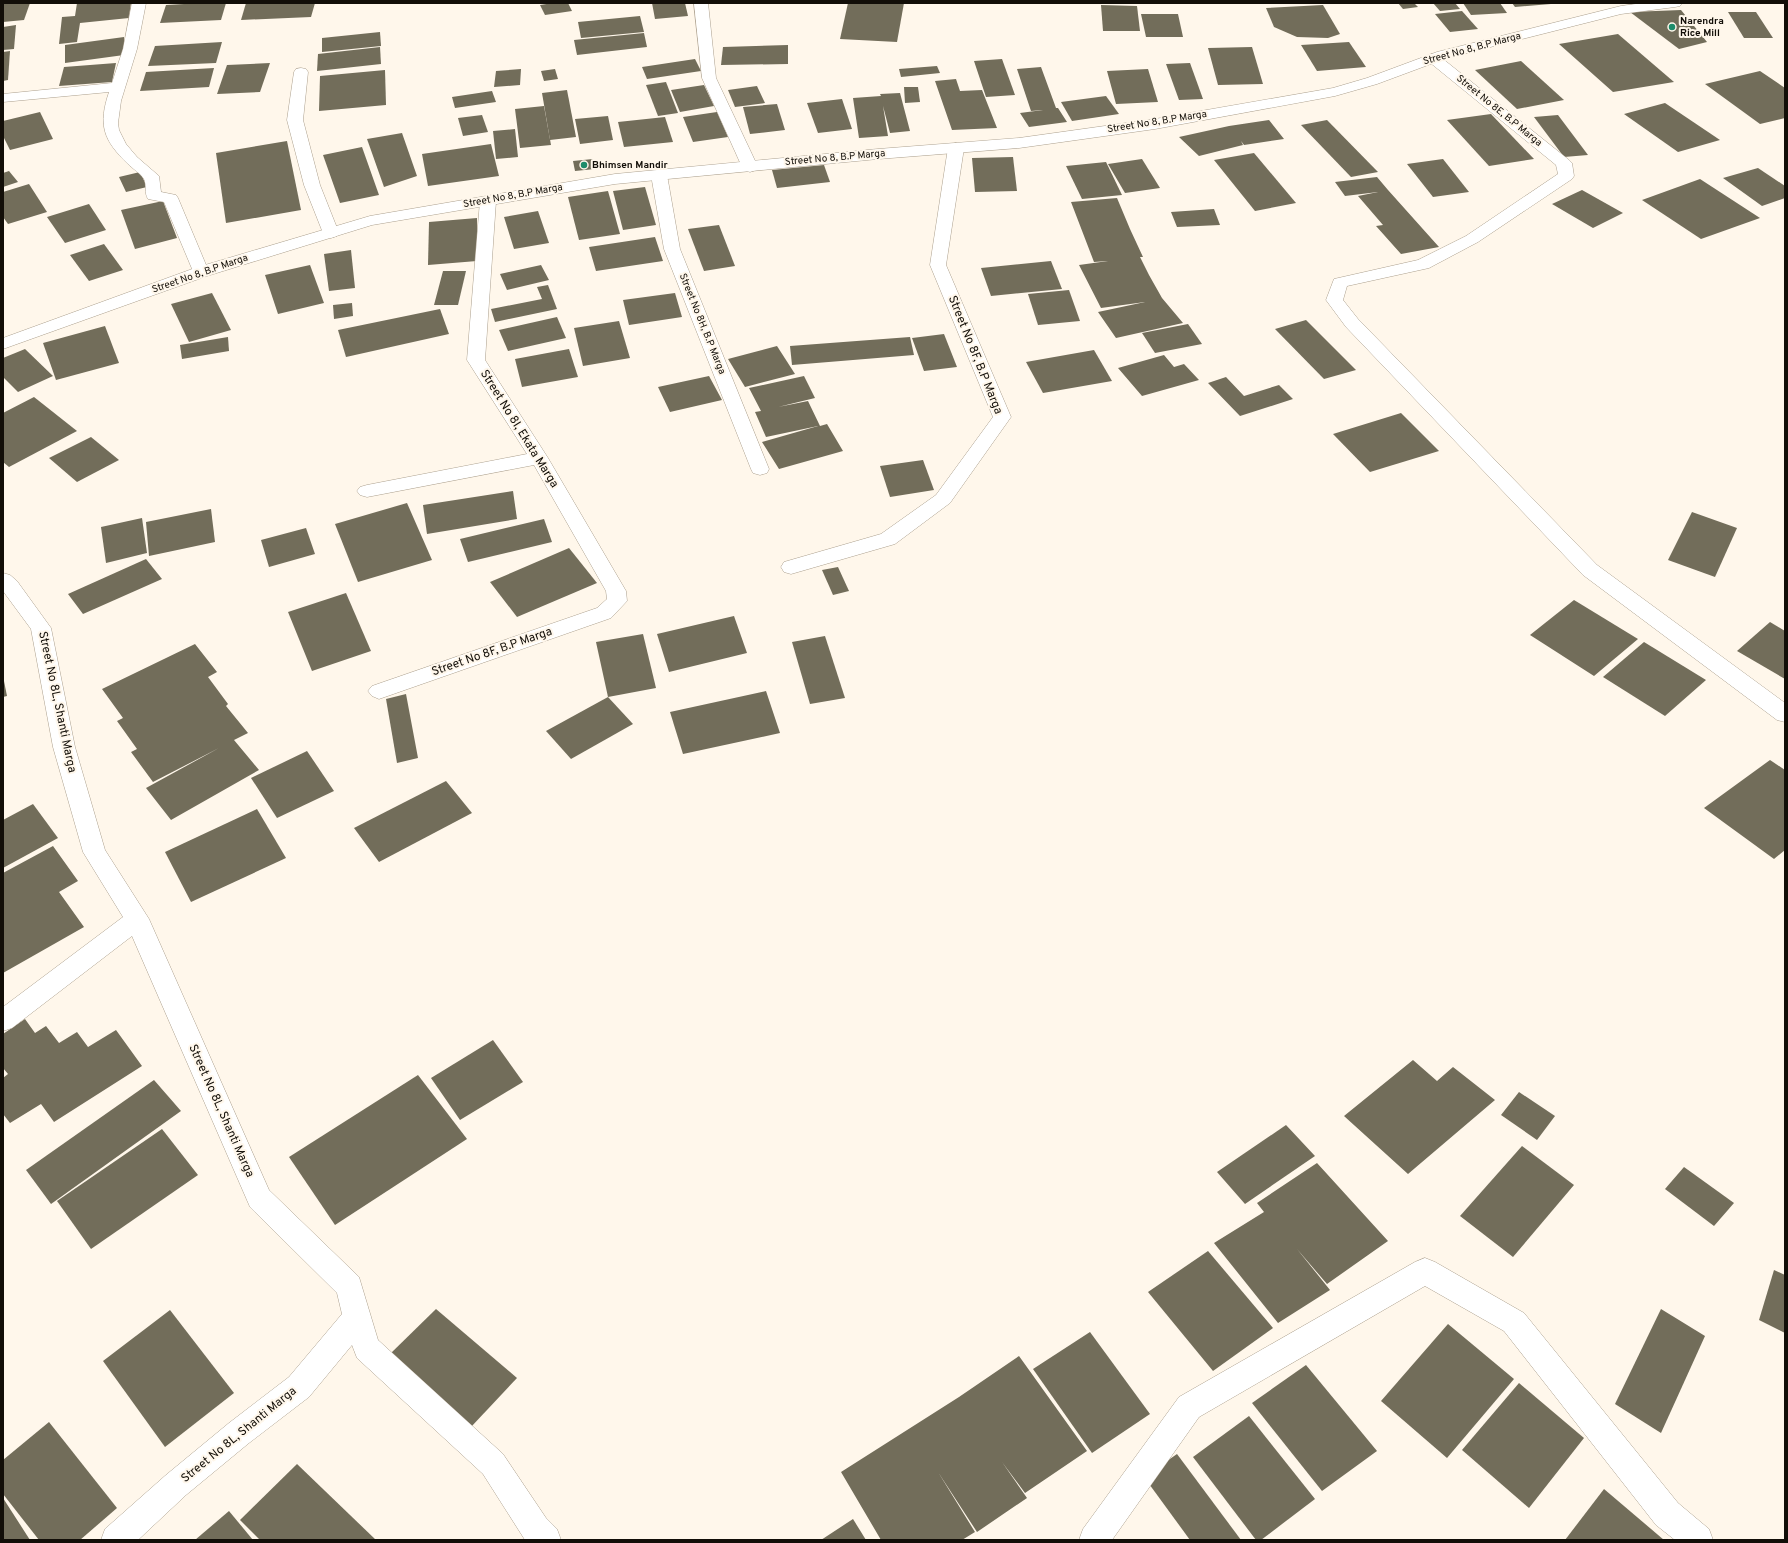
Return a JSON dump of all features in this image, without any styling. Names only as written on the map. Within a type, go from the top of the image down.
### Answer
[{"type":"street","points":[[139,3],[126,64],[118,88],[110,124],[118,142],[138,167],[151,176],[154,196],[170,198],[201,272]]},
{"type":"street","points":[[701,3],[709,78],[750,167]]},
{"type":"street","name":"Street No 8, B.P Marga","points":[[3,344],[201,272],[370,220],[615,179],[1019,143],[1155,124],[1335,92],[1372,81],[1433,58],[1622,7],[1675,3]]},
{"type":"street","name":"Street No 8E, B.P Marga","points":[[1433,58],[1564,163],[1566,176],[1472,239],[1423,264],[1340,283],[1334,300],[1352,323],[1590,570],[1785,714]]},
{"type":"street","points":[[301,72],[295,120],[312,185],[330,233]]},
{"type":"street","points":[[3,98],[118,88]]},
{"type":"street","name":"Street No 8F, B.P Marga","points":[[790,567],[888,538],[943,499],[1002,417],[938,265],[956,148]]},
{"type":"street","name":"Street No 8H, B.P Marga","points":[[659,175],[672,249],[760,469]]},
{"type":"street","name":"Street No 8I, Ekata Marga","points":[[488,201],[476,360],[539,458],[616,591],[617,601],[604,612]]},
{"type":"street","points":[[367,492],[539,458]]},
{"type":"street","name":"Street No 8L, Shanti Marga","points":[[5,585],[41,628],[64,747],[94,852],[137,919],[259,1198],[349,1286],[357,1318],[299,1387],[239,1433],[176,1485],[116,1540]]},
{"type":"street","name":"Street No 8F, B.P Marga","points":[[379,691],[604,612]]},
{"type":"street","points":[[3,1021],[137,919]]},
{"type":"street","points":[[1094,1540],[1189,1407],[1425,1272],[1514,1322],[1667,1514],[1698,1540]]},
{"type":"street","points":[[357,1318],[367,1348],[493,1464],[535,1529],[546,1540]]},
{"type":"building","points":[[3,3],[30,3],[24,20],[3,22]]},
{"type":"building","points":[[77,3],[131,3],[129,18],[80,23],[77,42],[59,44],[62,17],[75,16]]},
{"type":"building","points":[[226,3],[221,20],[160,23],[166,5]]},
{"type":"building","points":[[246,3],[315,3],[311,17],[241,20]]},
{"type":"building","points":[[568,3],[572,11],[545,15],[540,5]]},
{"type":"building","points":[[652,3],[685,3],[688,16],[655,19]]},
{"type":"building","points":[[848,3],[904,3],[897,42],[840,39]]},
{"type":"building","points":[[1398,3],[1414,3],[1418,7],[1403,9]]},
{"type":"building","points":[[1433,3],[1455,3],[1460,9],[1440,11]]},
{"type":"building","points":[[1463,3],[1500,3],[1507,13],[1471,15]]},
{"type":"building","points":[[1512,3],[1550,3],[1551,4],[1515,7]]},
{"type":"building","points":[[1101,5],[1137,6],[1140,31],[1103,31]]},
{"type":"building","points":[[1323,5],[1340,34],[1328,38],[1297,37],[1274,27],[1266,8]]},
{"type":"building","name":"Narendra Rice Mill","points":[[1681,10],[1707,42],[1679,49],[1630,12]]},
{"type":"building","points":[[1462,11],[1478,29],[1450,32],[1435,14]]},
{"type":"building","points":[[1728,12],[1756,12],[1773,38],[1744,38]]},
{"type":"building","points":[[1141,14],[1178,14],[1183,37],[1146,37]]},
{"type":"building","points":[[640,16],[644,32],[581,38],[578,22]]},
{"type":"building","points":[[16,25],[14,49],[3,50],[3,27]]},
{"type":"building","points":[[380,32],[381,46],[322,52],[322,38]]},
{"type":"building","points":[[644,33],[647,47],[577,55],[574,40]]},
{"type":"building","points":[[1618,34],[1674,82],[1613,92],[1559,44]]},
{"type":"building","points":[[124,37],[124,55],[65,63],[65,45]]},
{"type":"building","points":[[222,42],[216,63],[148,66],[155,46]]},
{"type":"building","points":[[1349,42],[1366,67],[1317,71],[1301,45]]},
{"type":"building","points":[[788,45],[788,64],[721,65],[723,47]]},
{"type":"building","points":[[380,47],[381,64],[317,71],[318,54]]},
{"type":"building","points":[[1252,47],[1263,84],[1218,85],[1208,48]]},
{"type":"building","points":[[10,51],[8,80],[3,81],[3,52]]},
{"type":"building","points":[[695,59],[701,71],[647,79],[642,67]]},
{"type":"building","points":[[1002,59],[1015,95],[986,97],[974,61]]},
{"type":"building","points":[[1521,61],[1564,100],[1517,109],[1475,70]]},
{"type":"building","points":[[116,63],[112,82],[59,86],[64,67]]},
{"type":"building","points":[[270,63],[260,92],[217,94],[227,65]]},
{"type":"building","points":[[1190,63],[1203,99],[1179,100],[1166,64]]},
{"type":"building","points":[[937,66],[940,73],[901,77],[899,69]]},
{"type":"building","points":[[1041,67],[1056,108],[1058,108],[1067,122],[1029,127],[1020,113],[1043,110],[1031,111],[1017,69]]},
{"type":"building","points":[[214,68],[209,87],[140,91],[146,72]]},
{"type":"building","points":[[521,69],[520,85],[494,87],[496,71]]},
{"type":"building","points":[[555,69],[558,79],[544,81],[541,71]]},
{"type":"building","points":[[1148,69],[1158,102],[1116,104],[1107,71]]},
{"type":"building","points":[[385,70],[386,105],[319,111],[320,76]]},
{"type":"building","points":[[1760,71],[1785,88],[1785,118],[1760,124],[1705,84]]},
{"type":"building","points":[[956,79],[960,91],[982,90],[997,128],[952,130],[935,81]]},
{"type":"building","points":[[666,82],[678,113],[658,116],[646,85]]},
{"type":"building","points":[[704,85],[714,106],[680,112],[671,90]]},
{"type":"building","points":[[757,86],[765,103],[735,107],[728,90]]},
{"type":"building","points":[[904,87],[918,87],[920,102],[905,103]]},
{"type":"building","points":[[567,90],[576,137],[550,140],[542,93]]},
{"type":"building","points":[[492,91],[496,102],[455,108],[452,97]]},
{"type":"building","points":[[900,93],[910,131],[890,133],[883,106],[888,136],[859,138],[853,98]]},
{"type":"building","points":[[1106,96],[1119,114],[1072,121],[1061,102]]},
{"type":"building","points":[[842,99],[852,129],[818,133],[807,103]]},
{"type":"building","points":[[1665,103],[1720,140],[1678,152],[1624,114]]},
{"type":"building","points":[[777,104],[785,130],[750,134],[743,107]]},
{"type":"building","points":[[544,106],[551,145],[520,148],[515,109]]},
{"type":"building","points":[[40,112],[53,139],[10,150],[3,136],[3,121]]},
{"type":"building","points":[[717,112],[728,137],[693,142],[683,117]]},
{"type":"building","points":[[1491,114],[1534,159],[1489,166],[1447,120]]},
{"type":"building","points":[[482,115],[488,132],[463,136],[458,118]]},
{"type":"building","points":[[1558,115],[1588,155],[1564,157],[1534,117]]},
{"type":"building","points":[[608,116],[613,140],[580,144],[575,119]]},
{"type":"building","points":[[665,117],[673,142],[624,147],[618,122]]},
{"type":"building","points":[[1269,120],[1284,139],[1244,145],[1241,141],[1243,145],[1199,156],[1179,137],[1229,126]]},
{"type":"building","points":[[1327,120],[1378,172],[1351,177],[1301,125]]},
{"type":"building","points":[[515,129],[518,157],[496,159],[493,131]]},
{"type":"building","points":[[402,133],[417,176],[384,187],[367,139]]},
{"type":"building","points":[[287,141],[301,210],[226,223],[216,153]]},
{"type":"building","points":[[491,144],[499,176],[428,186],[422,154]]},
{"type":"building","points":[[362,147],[379,195],[340,203],[323,155]]},
{"type":"building","points":[[1254,153],[1296,203],[1255,211],[1214,160]]},
{"type":"building","points":[[1013,157],[1017,191],[975,192],[972,158]]},
{"type":"building","name":"Bhimsen Mandir","points":[[593,159],[595,169],[575,171],[573,161]]},
{"type":"building","points":[[1142,159],[1160,188],[1125,193],[1108,164]]},
{"type":"building","points":[[1443,159],[1469,192],[1433,197],[1407,164]]},
{"type":"building","points":[[1106,162],[1122,195],[1082,199],[1066,166]]},
{"type":"building","points":[[824,165],[830,182],[777,188],[772,170]]},
{"type":"building","points":[[1758,168],[1785,186],[1785,198],[1762,206],[1723,178]]},
{"type":"building","points":[[9,171],[18,182],[3,187],[3,173]]},
{"type":"building","points":[[140,172],[147,187],[126,192],[119,177]]},
{"type":"building","points":[[1377,177],[1439,247],[1401,254],[1376,226],[1383,225],[1358,196],[1378,192],[1345,196],[1335,182]]},
{"type":"building","points":[[1700,179],[1760,218],[1701,239],[1642,200]]},
{"type":"building","points":[[29,184],[47,212],[8,224],[3,217],[3,192]]},
{"type":"building","points":[[645,187],[656,225],[623,230],[613,191]]},
{"type":"building","points":[[1582,190],[1623,213],[1593,228],[1552,204]]},
{"type":"building","points":[[608,191],[620,234],[579,240],[568,197]]},
{"type":"building","points":[[1117,198],[1143,257],[1140,257],[1149,275],[1162,298],[1183,323],[1116,338],[1098,312],[1145,302],[1101,308],[1079,265],[1108,261],[1094,262],[1071,202]]},
{"type":"building","points":[[163,201],[177,238],[135,249],[121,210]]},
{"type":"building","points":[[89,204],[106,230],[65,243],[47,217]]},
{"type":"building","points":[[1214,209],[1220,225],[1177,227],[1171,212]]},
{"type":"building","points":[[538,211],[549,243],[514,249],[504,217]]},
{"type":"building","points":[[477,218],[477,261],[428,265],[429,222]]},
{"type":"building","points":[[719,225],[735,266],[704,271],[688,229]]},
{"type":"building","points":[[655,237],[663,261],[596,271],[589,247]]},
{"type":"building","points":[[104,244],[123,270],[89,281],[70,255]]},
{"type":"building","points":[[351,250],[355,288],[329,291],[324,254]]},
{"type":"building","points":[[1051,261],[1062,289],[991,296],[981,268]]},
{"type":"building","points":[[310,265],[324,303],[278,314],[265,275]]},
{"type":"building","points":[[541,265],[549,280],[507,290],[500,274]]},
{"type":"building","points":[[443,271],[466,271],[458,305],[434,305]]},
{"type":"building","points":[[548,285],[557,309],[495,322],[491,309],[542,299],[537,287]]},
{"type":"building","points":[[1069,290],[1080,321],[1038,325],[1028,294]]},
{"type":"building","points":[[212,293],[231,330],[189,342],[171,304]]},
{"type":"building","points":[[675,293],[682,317],[629,325],[623,300]]},
{"type":"building","points":[[352,303],[353,316],[334,319],[333,305]]},
{"type":"building","points":[[440,309],[449,334],[346,357],[338,330]]},
{"type":"building","points":[[557,317],[566,338],[508,351],[499,330]]},
{"type":"building","points":[[1306,320],[1356,370],[1324,379],[1275,329]]},
{"type":"building","points":[[619,321],[630,358],[583,366],[574,328]]},
{"type":"building","points":[[1188,324],[1202,344],[1155,353],[1142,333]]},
{"type":"building","points":[[105,326],[119,363],[56,380],[43,343]]},
{"type":"building","points":[[944,334],[957,367],[924,371],[912,338]]},
{"type":"building","points":[[228,337],[229,351],[182,359],[180,345]]},
{"type":"building","points":[[910,337],[914,355],[792,365],[790,346]]},
{"type":"building","points":[[777,346],[795,374],[745,387],[728,359]]},
{"type":"building","points":[[25,349],[53,376],[18,392],[3,377],[3,358]]},
{"type":"building","points":[[569,349],[578,377],[522,387],[515,359]]},
{"type":"building","points":[[1094,350],[1112,381],[1043,393],[1026,362]]},
{"type":"building","points":[[1164,355],[1174,367],[1184,364],[1199,380],[1142,396],[1118,368]]},
{"type":"building","points":[[709,376],[722,400],[670,412],[658,387]]},
{"type":"building","points":[[804,376],[815,398],[778,407],[808,401],[820,426],[827,424],[843,451],[779,469],[762,442],[818,426],[766,437],[755,412],[761,411],[749,388]]},
{"type":"building","points":[[1226,377],[1244,396],[1279,385],[1293,399],[1240,416],[1208,383]]},
{"type":"building","points":[[34,397],[77,431],[9,467],[3,462],[3,413]]},
{"type":"building","points":[[1401,413],[1439,451],[1370,472],[1333,434]]},
{"type":"building","points":[[91,437],[119,460],[77,482],[49,458]]},
{"type":"building","points":[[923,460],[934,490],[890,497],[880,466]]},
{"type":"building","points":[[513,491],[517,519],[427,534],[423,505]]},
{"type":"building","points":[[407,503],[432,560],[358,582],[335,524]]},
{"type":"building","points":[[211,509],[215,542],[149,556],[146,522]]},
{"type":"building","points":[[1692,512],[1737,528],[1715,577],[1668,560]]},
{"type":"building","points":[[142,518],[147,553],[106,563],[101,527]]},
{"type":"building","points":[[544,519],[552,542],[468,562],[460,539]]},
{"type":"building","points":[[306,528],[315,554],[269,567],[261,540]]},
{"type":"building","points":[[569,548],[597,583],[517,617],[490,582]]},
{"type":"building","points":[[146,559],[162,579],[83,614],[68,594]]},
{"type":"building","points":[[838,567],[849,591],[833,595],[822,570]]},
{"type":"building","points":[[346,593],[371,651],[312,671],[288,612]]},
{"type":"building","points":[[1574,600],[1638,639],[1594,676],[1530,635]]},
{"type":"building","points":[[734,616],[747,653],[669,672],[657,634]]},
{"type":"building","points":[[1770,622],[1785,631],[1785,679],[1737,651]]},
{"type":"building","points":[[643,634],[656,688],[608,697],[596,642]]},
{"type":"building","points":[[825,636],[845,698],[810,704],[792,642]]},
{"type":"building","points":[[1644,642],[1706,680],[1665,716],[1603,677]]},
{"type":"building","points":[[195,644],[217,672],[208,677],[228,704],[226,706],[248,733],[234,740],[259,770],[171,820],[146,788],[219,748],[153,782],[131,752],[137,749],[117,721],[123,718],[102,689]]},
{"type":"building","points":[[3,676],[7,696],[3,697]]},
{"type":"building","points":[[766,691],[780,733],[683,754],[670,712]]},
{"type":"building","points":[[406,694],[418,758],[397,763],[386,699]]},
{"type":"building","points":[[608,697],[633,724],[571,759],[546,731]]},
{"type":"building","points":[[307,751],[334,791],[277,818],[251,778]]},
{"type":"building","points":[[1770,760],[1785,770],[1785,850],[1774,859],[1704,808]]},
{"type":"building","points":[[446,781],[472,813],[379,862],[354,828]]},
{"type":"building","points":[[33,804],[58,838],[3,868],[3,820]]},
{"type":"building","points":[[257,809],[286,858],[191,902],[165,852]]},
{"type":"building","points":[[53,846],[78,881],[59,892],[84,927],[3,973],[3,873]]},
{"type":"building","points":[[25,1019],[35,1033],[46,1026],[59,1043],[77,1032],[88,1047],[116,1030],[142,1066],[54,1122],[41,1104],[10,1123],[3,1114],[3,1078],[8,1074],[3,1068],[3,1034]]},
{"type":"building","points":[[493,1040],[523,1082],[460,1120],[431,1078]]},
{"type":"building","points":[[1413,1060],[1437,1081],[1453,1067],[1495,1100],[1408,1174],[1344,1116]]},
{"type":"building","points":[[418,1075],[467,1139],[335,1225],[289,1157]]},
{"type":"building","points":[[154,1080],[181,1111],[51,1204],[26,1170]]},
{"type":"building","points":[[1519,1092],[1555,1116],[1537,1140],[1501,1115]]},
{"type":"building","points":[[1286,1125],[1315,1156],[1245,1204],[1217,1172]]},
{"type":"building","points":[[162,1129],[198,1175],[91,1249],[57,1201]]},
{"type":"building","points":[[1522,1146],[1574,1185],[1513,1257],[1460,1216]]},
{"type":"building","points":[[1317,1163],[1388,1241],[1327,1284],[1297,1249],[1330,1290],[1278,1323],[1214,1243],[1264,1212],[1257,1203]]},
{"type":"building","points":[[1684,1167],[1734,1203],[1714,1226],[1665,1189]]},
{"type":"building","points":[[1208,1251],[1273,1328],[1213,1371],[1148,1292]]},
{"type":"building","points":[[1774,1270],[1785,1275],[1785,1333],[1759,1320]]},
{"type":"building","points":[[436,1309],[517,1378],[471,1427],[389,1355]]},
{"type":"building","points":[[1661,1309],[1705,1336],[1661,1433],[1615,1404]]},
{"type":"building","points":[[170,1310],[234,1393],[165,1447],[103,1361]]},
{"type":"building","points":[[1448,1324],[1514,1379],[1447,1458],[1381,1401]]},
{"type":"building","points":[[1090,1332],[1150,1414],[1092,1453],[1033,1369]]},
{"type":"building","points":[[1019,1356],[1087,1451],[1025,1493],[1002,1462],[1027,1498],[977,1532],[938,1472],[975,1532],[962,1540],[881,1540],[841,1472],[959,1397]]},
{"type":"building","points":[[1306,1365],[1377,1451],[1322,1491],[1252,1403]]},
{"type":"building","points":[[1519,1383],[1584,1438],[1529,1508],[1462,1450]]},
{"type":"building","points":[[1249,1416],[1315,1499],[1261,1540],[1256,1540],[1193,1457]]},
{"type":"building","points":[[49,1422],[117,1508],[80,1540],[39,1540],[3,1494],[3,1460]]},
{"type":"building","points":[[1177,1454],[1241,1540],[1190,1540],[1144,1477]]},
{"type":"building","points":[[297,1464],[376,1540],[260,1540],[240,1520]]},
{"type":"building","points":[[1604,1489],[1664,1540],[1565,1540]]},
{"type":"building","points":[[3,1498],[30,1540],[3,1540]]},
{"type":"building","points":[[229,1511],[253,1540],[195,1540]]},
{"type":"building","points":[[853,1519],[866,1540],[821,1540]]},
{"type":"place","name":"Narendra Rice Mill","points":[[1672,27]]},
{"type":"place","name":"Bhimsen Mandir","points":[[584,165]]}]
